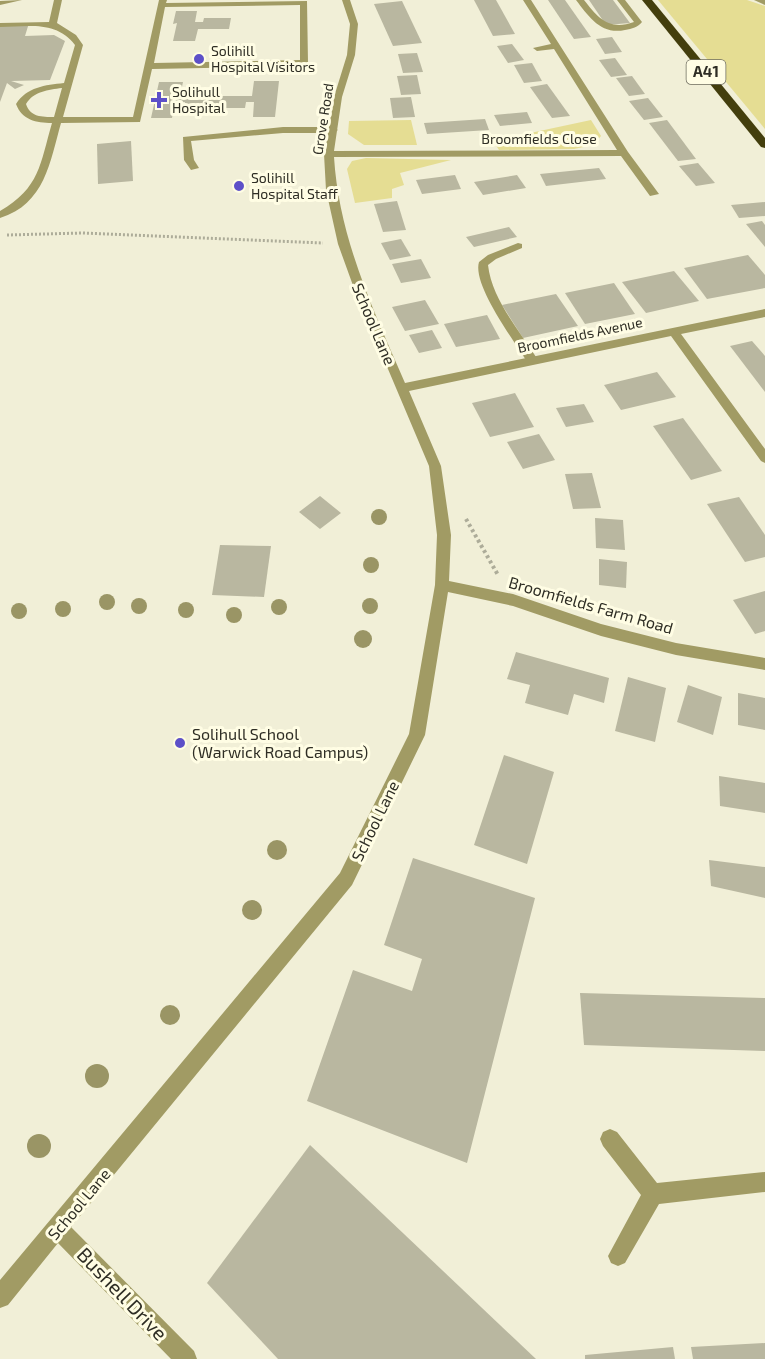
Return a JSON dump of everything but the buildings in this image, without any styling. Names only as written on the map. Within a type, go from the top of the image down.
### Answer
[{"type":"highway","name":"A41","points":[[647,0],[765,145]]},
{"type":"street","points":[[0,3],[18,0]]},
{"type":"street","points":[[53,24],[58,0]]},
{"type":"street","name":"Grove Road","points":[[343,244],[331,190],[329,154],[338,97],[351,55],[354,24],[346,0]]},
{"type":"street","name":"Broomfields Close","points":[[527,0],[624,153]]},
{"type":"street","points":[[580,0],[599,25],[614,28],[636,24],[638,22],[621,0]]},
{"type":"street","points":[[758,0],[765,3]]},
{"type":"street","points":[[69,85],[37,90],[28,94],[21,104],[24,112],[38,120],[137,120],[162,3],[304,3],[304,63],[149,66]]},
{"type":"street","points":[[0,25],[53,24],[73,37],[79,45],[40,181],[23,202],[0,215]]},
{"type":"street","points":[[537,48],[556,46]]},
{"type":"street","points":[[194,168],[189,160],[186,139],[283,130],[333,130]]},
{"type":"street","points":[[624,153],[654,194]]},
{"type":"street","name":"Broomfields Close","points":[[329,154],[624,153]]},
{"type":"street","name":"School Lane","points":[[0,1297],[346,879],[417,735],[442,585],[444,535],[435,466],[373,324],[343,244]]},
{"type":"street","points":[[518,246],[492,257],[483,264],[482,272],[495,299],[532,360]]},
{"type":"street","name":"Broomfields Avenue","points":[[401,388],[765,312]]},
{"type":"street","points":[[673,331],[764,455]]},
{"type":"street","name":"Broomfields Farm Road","points":[[442,585],[513,600],[612,633],[676,649],[765,664]]},
{"type":"street","points":[[610,1138],[653,1194]]},
{"type":"street","points":[[653,1194],[765,1182]]},
{"type":"street","points":[[618,1256],[653,1194]]},
{"type":"street","name":"Bushell Drive","points":[[58,1229],[186,1359]]},
{"type":"path","points":[[0,235],[82,233],[343,244]]},
{"type":"path","points":[[465,517],[513,600]]},
{"type":"shaded area","points":[[658,0],[747,0],[765,6],[765,129]]},
{"type":"shaded area","points":[[411,120],[417,145],[364,145],[348,134],[349,121]]},
{"type":"shaded area","points":[[591,120],[601,136],[593,145],[574,149],[499,150],[493,141]]},
{"type":"shaded area","points":[[366,158],[451,160],[400,173],[404,185],[392,189],[392,198],[355,203],[347,169],[352,161]]},
{"type":"place","name":"Solihill Hospital Visitors","points":[[199,59]]},
{"type":"place","name":"Solihull Hospital","points":[[159,100]]},
{"type":"place","name":"Solihill Hospital Staff","points":[[239,186]]},
{"type":"place","name":"Solihull School (Warwick Road Campus)","points":[[180,743]]}]
